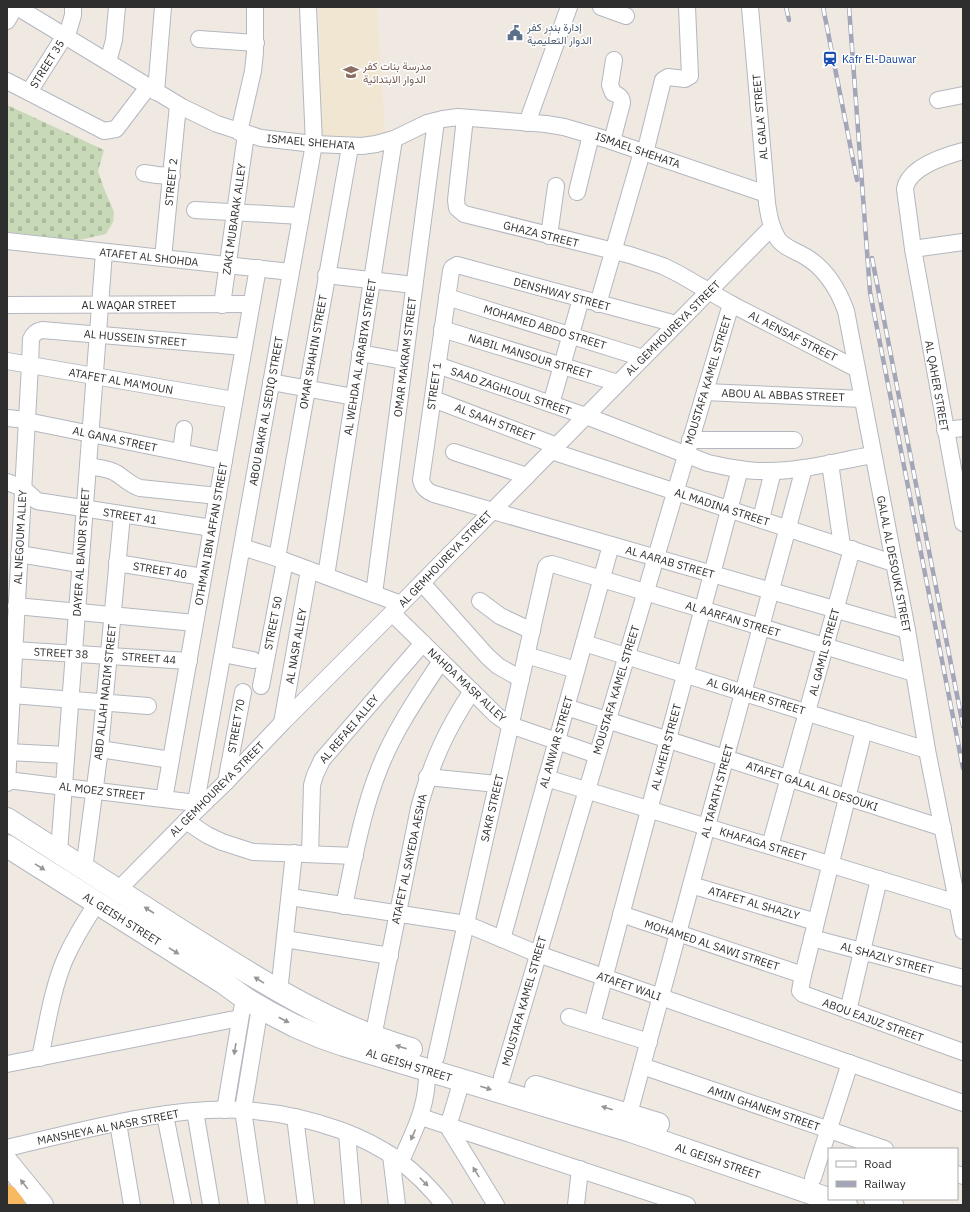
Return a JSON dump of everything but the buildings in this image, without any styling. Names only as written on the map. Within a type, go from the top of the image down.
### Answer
[{"type":"highway","points":[[7,1196],[14,1205]]},
{"type":"main road","name":"AL GEISH STREET","points":[[7,819],[279,992],[327,1017],[431,1063]]},
{"type":"main road","name":"AL GEISH STREET","points":[[7,846],[224,983],[248,1007],[321,1037],[431,1063],[464,1073],[828,1199]]},
{"type":"main road","name":"AL GEISH STREET","points":[[464,1073],[502,1077],[629,1114],[821,1181]]},
{"type":"main road","points":[[7,1162],[42,1205]]},
{"type":"main road","name":"AL GEISH STREET","points":[[832,1200],[846,1205]]},
{"type":"main road","points":[[877,1200],[892,1205]]},
{"type":"street","points":[[7,21],[16,7]]},
{"type":"street","name":"ISMAEL SHEHATA","points":[[16,7],[178,105],[211,122],[261,138],[350,147],[376,144],[394,139],[415,128],[436,121],[458,117],[564,127],[591,134],[766,194]]},
{"type":"street","name":"STREET 35","points":[[29,92],[72,23],[73,7]]},
{"type":"street","points":[[108,62],[114,40],[117,7]]},
{"type":"street","points":[[7,81],[104,131],[116,129],[152,89],[163,7]]},
{"type":"street","name":"ZAKI MUBARAK ALLEY","points":[[222,305],[235,212],[242,133],[253,71],[256,43],[255,7]]},
{"type":"street","name":"ABOU BAKR AL SEDIQ STREET","points":[[192,812],[223,654],[314,144],[308,7]]},
{"type":"street","points":[[527,123],[569,7]]},
{"type":"street","points":[[602,7],[626,16]]},
{"type":"street","points":[[598,304],[644,152],[663,80],[668,77],[685,79],[690,76],[687,7]]},
{"type":"street","name":"AL GALA' STREET","points":[[750,7],[766,194],[772,227]]},
{"type":"street","points":[[198,39],[256,43]]},
{"type":"street","points":[[612,141],[622,103],[621,97],[613,93],[610,86],[614,60]]},
{"type":"street","points":[[938,100],[963,95]]},
{"type":"street","name":"STREET 2","points":[[163,258],[178,105]]},
{"type":"street","name":"GHAZA STREET","points":[[465,118],[456,200],[459,211],[464,214],[636,257],[663,266],[709,291]]},
{"type":"street","name":"OMAR MAKRAM STREET","points":[[374,594],[436,121]]},
{"type":"street","points":[[577,192],[591,134]]},
{"type":"street","name":"AL WEHDA AL ARABIYA STREET","points":[[326,576],[394,139]]},
{"type":"street","name":"OMAR SHAHIN STREET","points":[[281,560],[306,389],[350,147]]},
{"type":"street","name":"AL QAHER STREET","points":[[963,151],[930,163],[910,176],[906,183],[905,189],[913,249],[963,523]]},
{"type":"street","points":[[144,173],[172,176]]},
{"type":"street","points":[[549,236],[556,186]]},
{"type":"street","points":[[195,210],[301,216]]},
{"type":"street","name":"AL GEMHOUREYA STREET","points":[[118,890],[192,812],[226,782],[282,722],[422,583],[772,227]]},
{"type":"street","name":"GALAL AL DESOUKI STREET","points":[[772,227],[778,240],[808,258],[819,266],[828,276],[836,287],[846,310],[907,630],[927,750],[963,931]]},
{"type":"street","name":"ATAFET AL SHOHDA","points":[[7,241],[291,272]]},
{"type":"street","points":[[913,249],[963,242]]},
{"type":"street","name":"DAYER AL BANDR STREET","points":[[59,852],[104,252]]},
{"type":"street","name":"DENSHWAY STREET","points":[[451,270],[457,265],[676,324]]},
{"type":"street","name":"OTHMAN IBN AFFAN STREET","points":[[164,799],[258,268]]},
{"type":"street","name":"STREET 1","points":[[434,494],[427,491],[422,486],[421,480],[451,270]]},
{"type":"street","points":[[326,275],[414,285]]},
{"type":"street","name":"AL AENSAF STREET","points":[[709,291],[731,304],[857,369]]},
{"type":"street","name":"MOHAMED ABDO STREET","points":[[447,297],[643,358]]},
{"type":"street","points":[[551,404],[582,299]]},
{"type":"street","name":"AL WAQAR STREET","points":[[7,305],[251,304]]},
{"type":"street","name":"MOUSTAFA KAMEL STREET","points":[[502,1077],[731,304]]},
{"type":"street","name":"NABIL MANSOUR STREET","points":[[442,329],[618,383]]},
{"type":"street","name":"AL HUSSEIN STREET","points":[[31,340],[36,333],[42,330],[244,347]]},
{"type":"street","name":"AL NEGOUM ALLEY","points":[[7,783],[31,340]]},
{"type":"street","points":[[360,353],[404,361]]},
{"type":"street","name":"ATAFET AL MA'MOUN","points":[[7,361],[234,400]]},
{"type":"street","name":"SAAD ZAGHLOUL STREET","points":[[437,366],[586,416],[688,447],[708,463],[740,469],[773,471],[804,468],[873,455]]},
{"type":"street","points":[[271,382],[354,398]]},
{"type":"street","name":"ABOU AL ABBAS STREET","points":[[705,392],[862,399]]},
{"type":"street","name":"AL SAAH STREET","points":[[433,399],[554,448]]},
{"type":"street","name":"AL GANA STREET","points":[[7,418],[224,461]]},
{"type":"street","points":[[945,430],[963,428]]},
{"type":"street","points":[[181,452],[184,429]]},
{"type":"street","points":[[688,447],[794,440]]},
{"type":"street","name":"AL MADINA STREET","points":[[554,448],[675,492],[894,563]]},
{"type":"street","points":[[454,452],[527,476]]},
{"type":"street","name":"AL GAMIL STREET","points":[[770,846],[836,610],[847,548],[830,463]]},
{"type":"street","points":[[88,466],[108,470],[140,488],[218,496]]},
{"type":"street","name":"AL TARATH STREET","points":[[629,1114],[804,468]]},
{"type":"street","name":"AL KHEIR STREET","points":[[592,1024],[740,469]]},
{"type":"street","points":[[761,519],[773,471]]},
{"type":"street","name":"STREET 41","points":[[7,482],[23,488],[37,501],[212,528]]},
{"type":"street","name":"AL AARAB STREET","points":[[434,494],[907,630]]},
{"type":"street","name":"ABD ALLAH NADIM STREET","points":[[84,869],[100,749],[122,515]]},
{"type":"street","name":"AL ANWAR STREET","points":[[502,939],[611,545]]},
{"type":"street","points":[[242,547],[374,594],[397,608]]},
{"type":"street","points":[[19,554],[80,564]]},
{"type":"street","name":"STREET 50","points":[[261,686],[281,560]]},
{"type":"street","name":"STREET 40","points":[[117,563],[203,577]]},
{"type":"street","name":"AL AARFAN STREET","points":[[552,564],[914,673]]},
{"type":"street","name":"SAKR STREET","points":[[396,1158],[420,1116],[426,1094],[431,1063],[466,924],[546,567],[552,564]]},
{"type":"street","name":"AL NASR ALLEY","points":[[282,722],[309,570]]},
{"type":"street","points":[[422,583],[487,656],[498,666],[520,679]]},
{"type":"street","points":[[480,600],[500,616],[532,631]]},
{"type":"street","points":[[16,606],[195,623]]},
{"type":"street","name":"NAHDA MASR ALLEY","points":[[397,608],[423,643],[496,714],[510,725],[597,755]]},
{"type":"street","name":"AL REFAEI ALLEY","points":[[310,854],[312,785],[322,760],[423,643]]},
{"type":"street","name":"AL GWAHER STREET","points":[[584,643],[927,750]]},
{"type":"street","name":"STREET 38","points":[[14,650],[108,656]]},
{"type":"street","points":[[223,654],[253,660]]},
{"type":"street","points":[[526,655],[576,670]]},
{"type":"street","name":"STREET 44","points":[[108,656],[189,661]]},
{"type":"street","points":[[344,906],[367,806],[380,767],[402,722],[441,661]]},
{"type":"street","name":"ATAFET AL SAYEDA AESHA","points":[[373,1037],[418,808],[428,777],[445,735],[472,691]]},
{"type":"street","name":"STREET 70","points":[[226,782],[242,692]]},
{"type":"street","points":[[12,695],[148,706]]},
{"type":"street","name":"ATAFET GALAL AL DESOUKI","points":[[566,707],[943,828]]},
{"type":"street","points":[[803,975],[864,730]]},
{"type":"street","points":[[100,749],[171,760]]},
{"type":"street","points":[[8,752],[66,755]]},
{"type":"street","points":[[428,777],[497,784]]},
{"type":"street","name":"KHAFAGA STREET","points":[[546,778],[958,903]]},
{"type":"street","name":"AL MOEZ STREET","points":[[7,780],[164,799],[192,812]]},
{"type":"street","points":[[192,812],[207,835],[237,848],[253,852],[355,856]]},
{"type":"street","points":[[279,992],[294,853]]},
{"type":"street","points":[[848,1011],[879,879]]},
{"type":"street","name":"ATAFET AL SHAZLY","points":[[691,885],[816,922]]},
{"type":"street","name":"ATAFET WALI","points":[[290,897],[466,924],[538,954],[963,1103]]},
{"type":"street","points":[[40,1058],[52,1000],[64,960],[81,928],[97,903]]},
{"type":"street","name":"MOHAMED AL SAWI STREET","points":[[621,914],[803,975]]},
{"type":"street","name":"AL SHAZLY STREET","points":[[812,938],[963,978]]},
{"type":"street","points":[[285,939],[390,956]]},
{"type":"street","name":"ABOU EAJUZ STREET","points":[[803,975],[800,989],[802,994],[963,1052]]},
{"type":"street","points":[[7,1064],[40,1058],[248,1007]]},
{"type":"street","points":[[225,1110],[248,1007]]},
{"type":"street","points":[[248,1007],[243,1110],[257,1205]]},
{"type":"street","points":[[569,1017],[649,1042]]},
{"type":"street","points":[[821,1181],[828,1130],[850,1063]]},
{"type":"street","name":"AMIN GHANEM STREET","points":[[642,1066],[882,1148]]},
{"type":"street","points":[[464,1073],[450,1120],[450,1126],[453,1136],[496,1205]]},
{"type":"street","name":"MANSHEYA AL NASR STREET","points":[[7,1148],[118,1123],[165,1115],[195,1111],[225,1110],[269,1112],[313,1121],[347,1133],[396,1158],[427,1184],[444,1205]]},
{"type":"street","points":[[195,1111],[211,1205]]},
{"type":"street","points":[[165,1115],[183,1205]]},
{"type":"street","points":[[420,1116],[580,1169],[661,1201],[687,1205]]},
{"type":"street","points":[[295,1117],[306,1205]]},
{"type":"street","points":[[118,1123],[132,1205]]},
{"type":"street","points":[[347,1133],[353,1205]]},
{"type":"street","points":[[396,1158],[397,1205]]},
{"type":"street","points":[[576,1205],[580,1169]]},
{"type":"shaded area","name":"مدرسة بنات كفر الدوار الابتدائية","points":[[319,7],[378,7],[385,134],[358,141],[322,137]]},
{"type":"green space","points":[[7,105],[104,150],[98,171],[114,212],[113,222],[106,234],[79,240],[7,232]]},
{"type":"railway","points":[[786,7],[789,20]]},
{"type":"railway","points":[[823,7],[857,180]]},
{"type":"railway","points":[[849,7],[870,292],[963,768]]},
{"type":"railway","points":[[872,258],[963,726]]},
{"type":"place","name":"إدارة بندر كفر الدوار التعليمية","points":[[515,33]]},
{"type":"place","name":"Kafr El-Dauwar","points":[[830,59]]},
{"type":"place","name":"مدرسة بنات كفر الدوار الابتدائية","points":[[351,72]]}]
